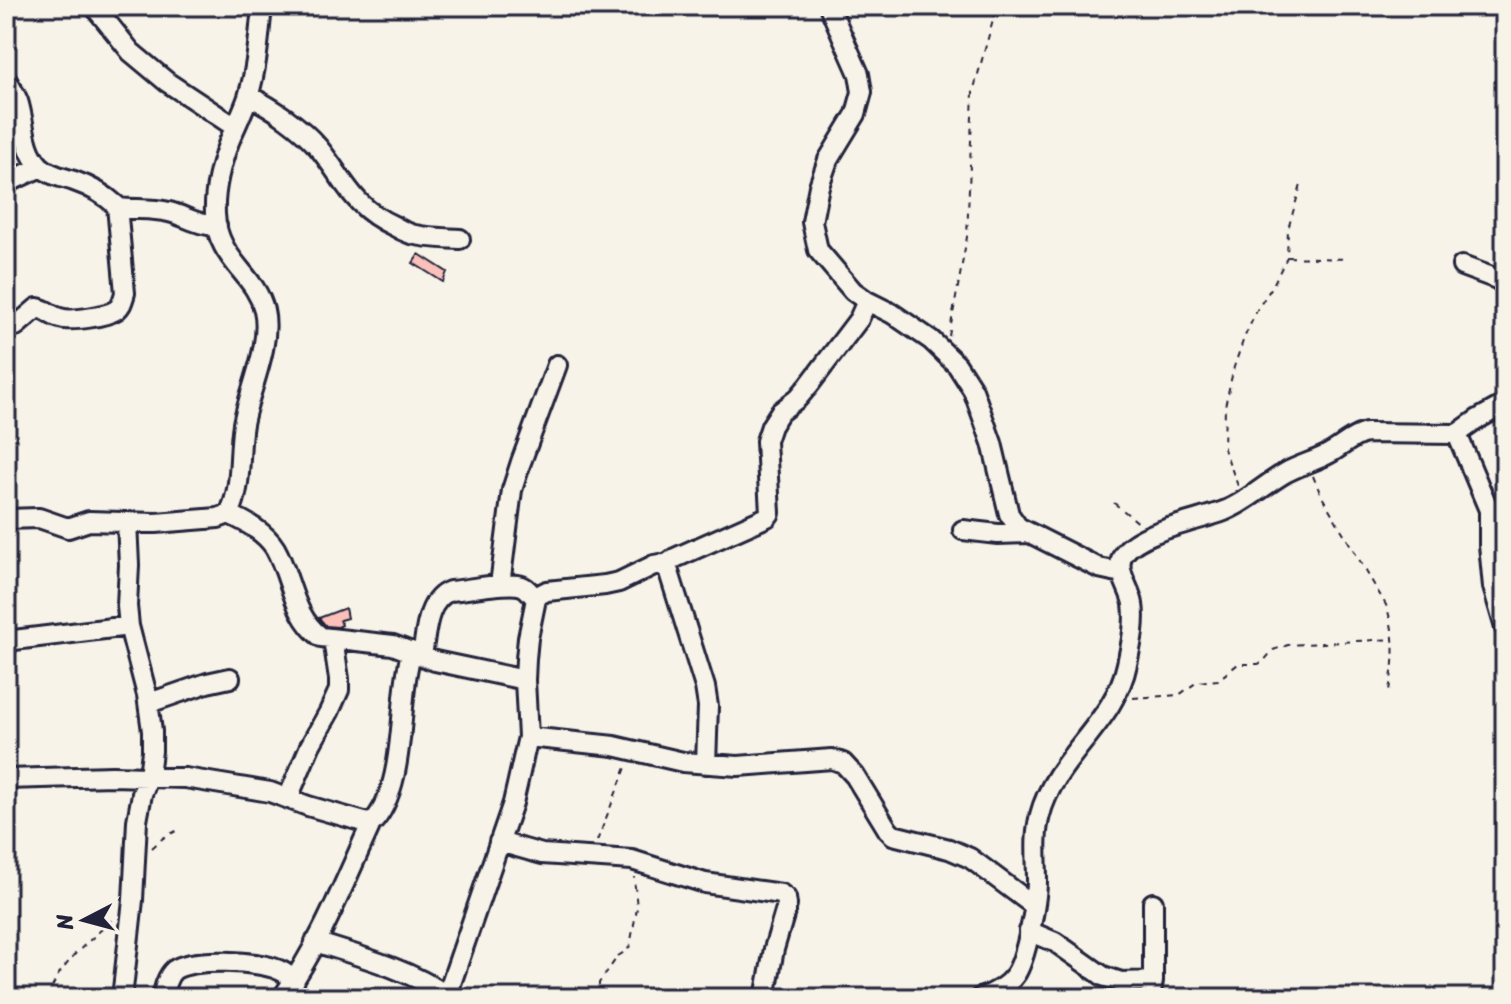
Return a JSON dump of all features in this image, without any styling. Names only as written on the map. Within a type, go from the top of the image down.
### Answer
[{"type":"street","points":[[94,6],[131,52],[167,82],[235,127]]},
{"type":"street","points":[[6,519],[39,518],[68,528],[89,521],[156,523],[218,518],[229,514],[233,506],[240,468],[242,427],[263,350],[266,324],[264,308],[255,289],[226,252],[215,214],[228,145],[249,96],[262,6]]},
{"type":"street","points":[[829,6],[859,74],[862,92],[856,114],[828,160],[819,186],[812,222],[818,250],[853,291],[931,340],[957,365],[973,390],[992,443],[1009,514],[1018,527],[1099,568],[1122,573]]},
{"type":"street","points":[[6,79],[18,101],[33,156],[41,167],[55,176],[94,190],[118,208],[161,210],[207,226],[217,226]]},
{"type":"street","points":[[249,96],[270,106],[307,136],[361,206],[382,221],[411,234],[460,239]]},
{"type":"street","points":[[6,181],[41,167]]},
{"type":"street","points":[[6,326],[16,326],[37,308],[70,320],[115,311],[121,305],[125,293],[118,208]]},
{"type":"street","points":[[1462,266],[1505,285]]},
{"type":"street","points":[[664,566],[675,558],[767,517],[770,513],[766,441],[771,426],[780,412],[809,385],[859,319],[867,301]]},
{"type":"street","points":[[500,585],[512,490],[557,365]]},
{"type":"street","points":[[980,998],[999,989],[1015,975],[1025,950],[1037,884],[1036,840],[1044,802],[1064,765],[1096,727],[1127,668],[1134,618],[1130,591],[1120,564],[1122,555],[1153,534],[1224,511],[1289,471],[1331,453],[1366,433],[1457,434],[1505,404]]},
{"type":"street","points":[[1457,434],[1489,510],[1497,551],[1493,587],[1505,628]]},
{"type":"street","points":[[229,514],[251,526],[274,547],[295,601],[313,631],[321,637],[377,643],[435,661],[525,680]]},
{"type":"street","points":[[122,998],[133,900],[137,821],[151,764],[152,731],[149,703],[129,626],[127,522]]},
{"type":"street","points":[[963,530],[1028,533]]},
{"type":"street","points":[[315,942],[401,971],[433,986],[446,997],[513,803],[528,737],[525,680],[528,638],[536,599],[547,591],[605,585],[619,582],[654,565],[664,566],[670,573],[705,687],[708,706],[706,764]]},
{"type":"street","points":[[282,998],[295,980],[338,899],[371,824],[384,806],[397,760],[405,684],[434,602],[450,591],[500,585],[525,587],[536,599]]},
{"type":"street","points":[[6,646],[14,640],[129,626]]},
{"type":"street","points":[[288,798],[339,690],[333,639]]},
{"type":"street","points":[[149,703],[230,678]]},
{"type":"street","points":[[528,737],[614,746],[661,758],[706,764],[738,766],[832,759],[843,763],[855,776],[893,835],[949,849],[970,858],[1033,905]]},
{"type":"street","points":[[6,779],[149,776],[202,780],[270,792],[371,824]]},
{"type":"street","points":[[499,842],[542,854],[632,860],[705,883],[781,894],[786,898],[787,905],[774,949],[765,998]]},
{"type":"street","points":[[1029,931],[1055,942],[1103,976],[1152,990],[1153,903]]},
{"type":"street","points":[[162,998],[172,971],[202,963],[248,963],[278,969],[295,980]]},
{"type":"path","points":[[946,353],[967,237],[973,92],[997,6]]},
{"type":"path","points":[[1245,500],[1224,449],[1225,406],[1244,338],[1287,257],[1288,229],[1301,185]]},
{"type":"path","points":[[1287,257],[1346,259]]},
{"type":"path","points":[[1308,463],[1321,495],[1386,605],[1391,620],[1395,663],[1389,690]]},
{"type":"path","points":[[1114,503],[1153,534]]},
{"type":"path","points":[[1112,701],[1179,695],[1197,682],[1218,680],[1238,664],[1263,662],[1273,650],[1288,645],[1393,639]]},
{"type":"path","points":[[590,857],[632,751]]},
{"type":"path","points":[[599,998],[599,983],[618,956],[630,946],[633,935],[637,908],[632,860]]},
{"type":"path","points":[[47,998],[58,975],[75,954],[116,917]]},
{"type":"building","points":[[419,254],[447,272],[443,282],[413,263]]},
{"type":"building","points":[[345,608],[347,618],[340,620],[342,625],[338,627],[326,626],[319,618]]}]
